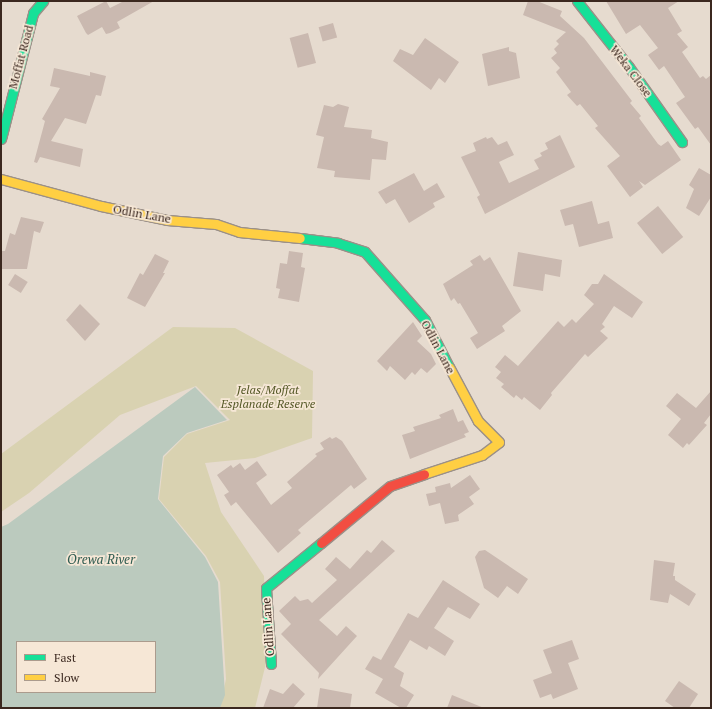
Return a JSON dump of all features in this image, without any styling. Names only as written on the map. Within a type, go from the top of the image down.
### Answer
[{"type":"street","name":"Moffat Road","points":[[1,139],[33,13],[43,1]]},
{"type":"street","name":"Weka Close","points":[[577,1],[629,67],[682,142]]},
{"type":"street","name":"Odlin Lane","points":[[1,179],[101,206],[152,217],[216,224],[253,234],[338,243],[365,252],[425,320],[478,421],[499,442],[482,455],[390,486],[266,588],[271,664]]},
{"type":"green space","name":"Jelas/Moffat Esplanade Reserve","points":[[173,327],[235,328],[313,371],[312,438],[255,458],[205,463],[221,512],[264,576],[267,659],[255,708],[220,708],[226,679],[220,582],[206,556],[159,499],[164,457],[187,434],[230,420],[196,386],[120,415],[29,493],[1,512],[1,454]]},
{"type":"water","name":"Ōrewa River","points":[[195,387],[227,420],[187,433],[163,456],[158,499],[205,557],[218,582],[225,695],[220,708],[1,708],[1,527],[8,524]]},
{"type":"building","points":[[106,1],[110,8],[124,1],[154,1],[117,22],[120,28],[106,34],[102,27],[88,35],[77,16]]},
{"type":"building","points":[[528,1],[537,1],[562,11],[560,16],[584,38],[632,101],[630,103],[641,116],[639,118],[658,144],[661,146],[668,141],[681,160],[645,185],[639,181],[643,187],[630,197],[607,166],[620,156],[595,128],[598,126],[580,104],[577,106],[567,95],[571,92],[556,72],[560,68],[551,58],[557,53],[554,49],[559,44],[556,41],[566,32],[523,15]]},
{"type":"building","points":[[606,1],[679,1],[668,8],[682,31],[677,34],[688,47],[682,52],[700,78],[703,76],[706,79],[711,75],[711,145],[698,127],[695,129],[676,103],[685,97],[664,66],[659,70],[648,55],[658,48],[640,25],[626,34]]},
{"type":"building","points":[[333,23],[337,37],[323,42],[319,27]]},
{"type":"building","points":[[308,33],[316,63],[298,68],[290,38]]},
{"type":"building","points":[[425,38],[459,62],[445,83],[439,78],[431,90],[393,61],[400,49],[413,55]]},
{"type":"building","points":[[509,47],[509,51],[516,53],[520,78],[488,86],[482,54]]},
{"type":"building","points":[[54,68],[90,76],[90,72],[106,76],[101,96],[96,95],[86,124],[65,118],[51,141],[83,149],[80,167],[40,157],[37,163],[34,162],[45,121],[42,119],[60,88],[50,86]]},
{"type":"building","points":[[338,104],[349,107],[344,127],[372,130],[371,138],[388,142],[386,160],[372,159],[370,180],[334,177],[335,171],[317,168],[324,137],[316,135],[324,105],[333,107]]},
{"type":"building","points":[[560,135],[575,167],[485,214],[477,197],[480,195],[461,157],[476,151],[473,143],[486,137],[487,139],[492,137],[498,145],[507,141],[514,155],[499,162],[509,183],[539,169],[534,160],[542,156],[540,153],[548,149],[545,143]]},
{"type":"building","points":[[699,168],[711,175],[711,197],[699,216],[686,208],[694,189],[689,185]]},
{"type":"building","points":[[414,173],[424,191],[437,183],[445,197],[433,203],[435,207],[409,223],[395,199],[386,204],[378,192]]},
{"type":"building","points":[[592,201],[598,224],[609,221],[613,238],[579,247],[573,224],[565,226],[560,210]]},
{"type":"building","points":[[658,206],[683,237],[662,254],[637,223]]},
{"type":"building","points":[[21,217],[44,222],[40,233],[34,231],[27,269],[1,269],[1,251],[5,251],[10,233],[15,235]]},
{"type":"building","points":[[289,251],[303,253],[301,267],[305,268],[299,302],[278,298],[280,289],[276,288],[280,263],[287,264]]},
{"type":"building","points":[[518,252],[562,260],[560,277],[545,274],[543,291],[513,286]]},
{"type":"building","points":[[155,254],[169,261],[163,273],[165,273],[145,307],[127,298],[140,273],[143,275]]},
{"type":"building","points":[[480,255],[484,261],[490,257],[521,311],[502,326],[505,331],[477,349],[470,338],[478,333],[460,303],[458,304],[454,298],[451,301],[443,284],[473,265],[470,261]]},
{"type":"building","points":[[15,274],[28,282],[21,293],[8,285]]},
{"type":"building","points":[[604,274],[643,302],[632,318],[614,306],[602,324],[605,327],[600,331],[608,338],[588,357],[585,354],[551,393],[552,395],[540,410],[524,397],[522,400],[516,395],[514,398],[501,387],[504,384],[496,378],[501,372],[495,367],[505,355],[518,366],[558,321],[564,327],[572,319],[576,323],[594,304],[584,295],[592,284],[598,284]]},
{"type":"building","points":[[80,304],[100,324],[85,341],[66,320]]},
{"type":"building","points":[[413,322],[422,336],[417,341],[431,354],[436,364],[427,373],[421,368],[415,375],[412,372],[405,380],[390,366],[387,371],[377,361]]},
{"type":"building","points":[[711,391],[711,414],[704,423],[707,425],[689,445],[687,443],[683,448],[668,435],[681,419],[666,406],[677,393],[696,408]]},
{"type":"building","points":[[453,409],[458,422],[463,420],[469,432],[464,434],[466,437],[410,459],[402,435],[415,431],[413,427],[441,418],[439,415]]},
{"type":"building","points":[[330,437],[332,439],[336,437],[342,441],[367,479],[354,489],[351,485],[298,530],[301,533],[278,553],[236,502],[231,506],[224,495],[229,492],[217,475],[231,465],[233,468],[240,463],[245,470],[257,461],[267,475],[256,483],[271,505],[292,488],[287,482],[317,456],[315,454],[324,449],[320,443]]},
{"type":"building","points":[[470,475],[480,489],[469,497],[474,504],[458,515],[459,521],[445,524],[440,503],[429,506],[426,494],[436,492],[435,487],[450,483],[451,488]]},
{"type":"building","points":[[382,540],[395,551],[319,620],[337,636],[346,626],[357,636],[318,679],[319,673],[281,634],[291,624],[279,611],[295,596],[300,601],[308,599],[312,603],[337,580],[325,569],[336,557],[350,569],[367,550],[371,553]]},
{"type":"building","points":[[485,550],[528,579],[518,594],[507,586],[498,598],[484,588],[475,557],[479,551]]},
{"type":"building","points":[[654,560],[675,563],[673,576],[675,576],[675,580],[696,594],[689,606],[670,594],[668,603],[650,600]]},
{"type":"building","points":[[443,580],[480,604],[470,619],[448,607],[434,628],[454,641],[445,656],[429,646],[427,650],[410,640],[394,667],[404,673],[400,686],[414,695],[406,708],[401,708],[375,693],[383,679],[365,669],[373,656],[381,660],[408,613],[418,618]]},
{"type":"building","points":[[572,640],[579,659],[568,663],[578,689],[553,699],[551,694],[540,698],[533,680],[552,673],[543,650]]},
{"type":"building","points":[[679,681],[698,694],[689,708],[675,708],[665,701]]},
{"type":"building","points":[[293,683],[305,694],[293,708],[263,708],[270,689],[283,694]]},
{"type":"building","points":[[320,688],[352,694],[350,708],[317,708]]},
{"type":"building","points":[[452,695],[484,708],[447,708]]},
{"type":"traffic: fast","points":[[1,139],[33,13],[43,1]]},
{"type":"traffic: fast","points":[[577,1],[629,67],[682,142]]},
{"type":"traffic: fast","points":[[300,238],[338,243],[365,252],[425,320],[449,367]]},
{"type":"traffic: fast","points":[[271,664],[266,588],[321,543]]},
{"type":"traffic: slow","points":[[1,179],[101,206],[167,220],[216,224],[239,232],[300,238]]},
{"type":"traffic: slow","points":[[424,474],[482,455],[499,442],[478,421],[449,367]]},
{"type":"traffic: jam","points":[[321,543],[390,486],[424,474]]}]
